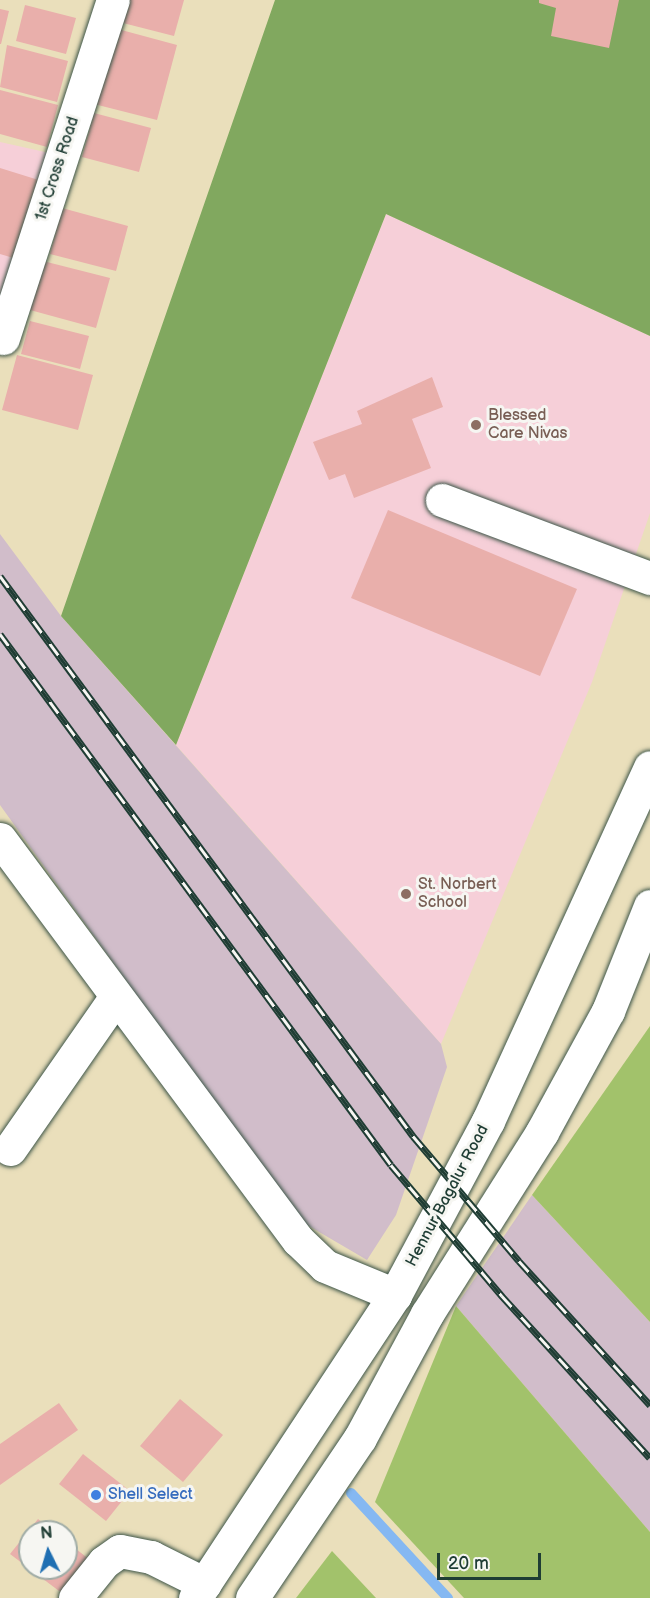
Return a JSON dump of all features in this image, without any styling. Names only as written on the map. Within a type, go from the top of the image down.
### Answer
[{"type":"main road","name":"1st Cross Road","points":[[3,338],[113,0]]},
{"type":"main road","points":[[442,500],[650,578]]},
{"type":"main road","name":"Hennur Bagalur Road","points":[[200,1591],[395,1295],[488,1121],[650,767]]},
{"type":"main road","points":[[0,839],[115,998],[298,1240],[325,1266],[395,1295]]},
{"type":"main road","points":[[229,1547],[261,1585],[360,1438],[427,1314],[542,1132],[608,1011],[650,906]]},
{"type":"main road","points":[[10,1149],[115,998]]},
{"type":"main road","points":[[75,1598],[104,1562],[120,1551],[151,1557],[200,1591]]},
{"type":"shaded area","points":[[0,142],[54,154],[0,317]]},
{"type":"shaded area","points":[[386,214],[650,336],[650,513],[592,682],[441,1044],[176,745]]},
{"type":"shaded area","points":[[0,534],[61,616],[441,1044],[447,1067],[396,1215],[367,1260],[297,1219],[0,805]]},
{"type":"shaded area","points":[[532,1195],[650,1322],[650,1532],[456,1306]]},
{"type":"green space","points":[[275,0],[650,0],[650,336],[386,214],[176,745],[61,616]]},
{"type":"green space","points":[[650,1026],[650,1322],[532,1195]]},
{"type":"green space","points":[[456,1306],[650,1532],[650,1598],[464,1598],[375,1502]]},
{"type":"green space","points":[[332,1551],[376,1598],[296,1598]]},
{"type":"building","points":[[129,0],[184,0],[174,36],[123,23]]},
{"type":"building","points":[[539,0],[619,0],[609,48],[551,36],[556,8],[539,3]]},
{"type":"building","points":[[25,5],[76,18],[66,54],[16,41]]},
{"type":"building","points":[[0,9],[9,11],[1,44],[0,44]]},
{"type":"building","points":[[114,28],[177,45],[157,120],[94,104]]},
{"type":"building","points":[[7,45],[68,61],[57,102],[0,87]]},
{"type":"building","points":[[0,90],[58,105],[47,147],[0,134]]},
{"type":"building","points":[[94,113],[151,128],[139,172],[82,157]]},
{"type":"building","points":[[0,168],[45,182],[20,260],[0,254]]},
{"type":"building","points":[[62,208],[128,226],[116,271],[50,254]]},
{"type":"building","points":[[43,261],[110,278],[96,328],[30,310]]},
{"type":"building","points":[[30,321],[89,336],[80,369],[21,354]]},
{"type":"building","points":[[17,355],[93,375],[78,430],[2,410]]},
{"type":"building","points":[[432,377],[443,407],[412,419],[431,468],[354,498],[345,474],[329,480],[313,442],[362,424],[357,411]]},
{"type":"building","points":[[388,510],[577,589],[540,676],[351,598]]},
{"type":"building","points":[[180,1399],[223,1435],[183,1482],[140,1446]]},
{"type":"building","points":[[59,1403],[78,1430],[0,1485],[0,1444]]},
{"type":"building","points":[[83,1454],[130,1491],[106,1521],[59,1484]]},
{"type":"building","points":[[18,1544],[18,1560],[10,1554]]},
{"type":"building","points":[[78,1550],[90,1560],[78,1575]]},
{"type":"building","points":[[44,1580],[74,1580],[63,1594]]},
{"type":"waterway","points":[[351,1493],[448,1598]]},
{"type":"railway","points":[[0,576],[413,1136],[519,1261],[650,1405]]},
{"type":"railway","points":[[0,634],[391,1165],[502,1296],[650,1458]]},
{"type":"place","name":"Blessed Care Nivas","points":[[476,425]]},
{"type":"place","name":"St. Norbert School","points":[[406,894]]},
{"type":"place","name":"Shell Select","points":[[96,1495]]}]
